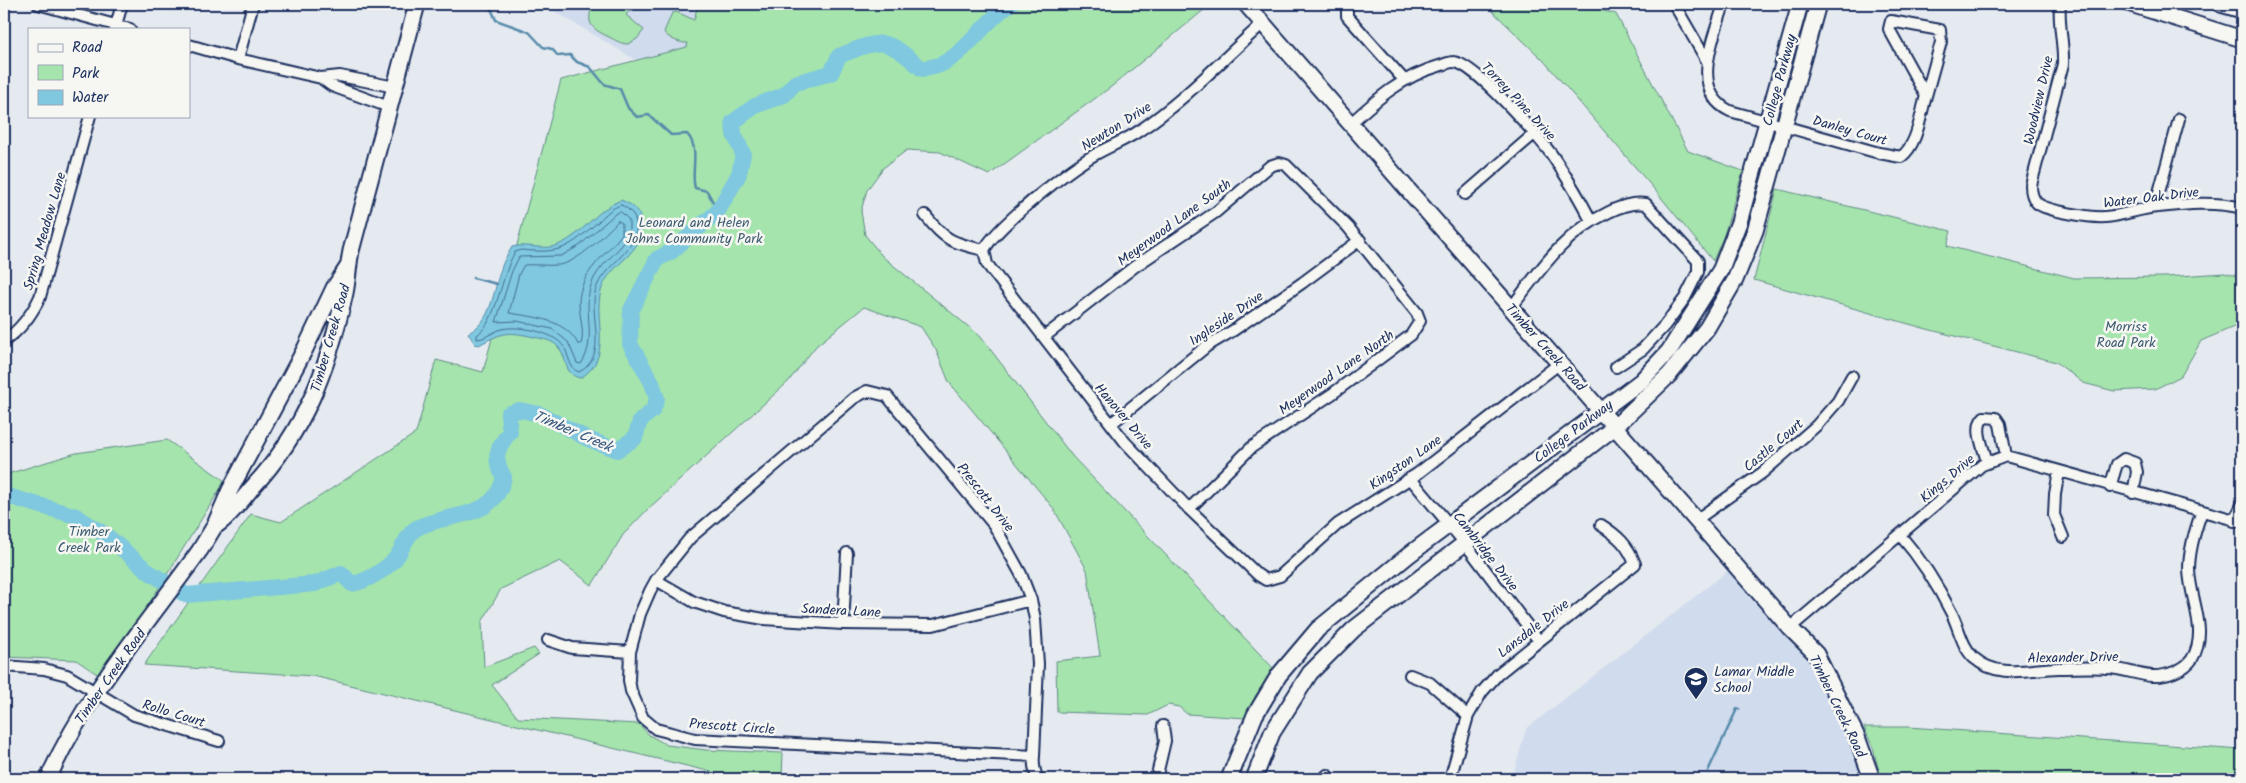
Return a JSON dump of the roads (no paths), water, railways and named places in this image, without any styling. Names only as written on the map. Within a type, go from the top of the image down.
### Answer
[{"type":"street","points":[[38,4],[116,27],[122,4]]},
{"type":"street","points":[[238,59],[253,4]]},
{"type":"street","name":"Timber Creek Road","points":[[214,527],[227,518],[273,465],[310,404],[322,376],[345,292],[349,265],[417,4]]},
{"type":"street","name":"Timber Creek Road","points":[[1246,4],[1616,426],[1790,628],[1816,654],[1857,737],[1872,779]]},
{"type":"street","points":[[1347,4],[1347,16],[1404,80]]},
{"type":"street","points":[[1674,4],[1707,61]]},
{"type":"street","points":[[1724,4],[1707,61],[1708,85],[1714,99],[1730,111],[1785,125]]},
{"type":"street","name":"College Parkway","points":[[1229,779],[1255,715],[1279,675],[1318,629],[1449,525],[1641,380],[1669,351],[1721,270],[1739,222],[1800,4]]},
{"type":"street","name":"College Parkway","points":[[1254,779],[1272,733],[1310,673],[1354,629],[1616,426],[1669,376],[1707,328],[1735,280],[1755,231],[1818,4]]},
{"type":"street","name":"Woodview Drive","points":[[2035,201],[2031,185],[2063,64],[2064,54],[2059,28],[2060,4]]},
{"type":"street","points":[[2131,4],[2242,38]]},
{"type":"street","points":[[2221,4],[2242,10]]},
{"type":"street","name":"Danley Court","points":[[1785,125],[1879,153],[1901,157],[1909,150],[1913,142],[1926,96],[1941,42],[1940,30],[1891,21],[1889,29],[1926,96]]},
{"type":"street","name":"Newton Drive","points":[[984,250],[997,232],[1062,178],[1095,155],[1140,131],[1165,112],[1262,24]]},
{"type":"street","points":[[190,45],[238,59],[321,78],[340,76],[395,87]]},
{"type":"street","name":"Torrey Pine Drive","points":[[1350,124],[1386,92],[1404,80],[1432,68],[1454,62],[1465,65],[1497,94],[1552,156],[1591,221]]},
{"type":"street","points":[[321,78],[332,86],[390,108]]},
{"type":"street","name":"Spring Meadow Lane","points":[[4,341],[22,325],[40,297],[89,118]]},
{"type":"street","points":[[2155,207],[2179,119]]},
{"type":"street","points":[[1465,194],[1534,134]]},
{"type":"street","name":"Meyerwood Lane South","points":[[1044,337],[1134,267],[1216,212],[1270,166],[1279,163],[1286,165],[1360,240]]},
{"type":"street","name":"Water Oak Drive","points":[[2035,201],[2049,208],[2102,218],[2155,207],[2215,203],[2242,208]]},
{"type":"street","points":[[1511,308],[1549,258],[1568,238],[1591,221],[1613,210],[1637,202],[1646,204],[1698,261],[1698,272],[1685,298],[1665,326],[1643,350],[1616,367]]},
{"type":"street","points":[[925,215],[945,238],[962,245],[984,250]]},
{"type":"street","name":"Ingleside Drive","points":[[1112,423],[1207,346],[1234,330],[1302,283],[1360,240]]},
{"type":"street","name":"Meyerwood Lane North","points":[[1189,508],[1252,448],[1332,394],[1412,335],[1420,321],[1417,313],[1360,240]]},
{"type":"street","name":"Hanover Drive","points":[[984,250],[987,264],[1126,442],[1189,508],[1258,575],[1266,580]]},
{"type":"street","name":"Timber Creek Road","points":[[48,779],[69,735],[200,550],[214,527],[230,490],[305,349],[334,288],[349,265]]},
{"type":"street","name":"Kingston Lane","points":[[1266,580],[1280,576],[1338,524],[1410,478],[1560,363]]},
{"type":"street","name":"Castle Court","points":[[1696,520],[1756,478],[1816,426],[1838,401],[1852,376]]},
{"type":"street","name":"Prescott Drive","points":[[858,396],[867,391],[887,396],[994,525],[1014,559],[1031,600],[1035,619],[1038,664],[1034,772],[1038,779]]},
{"type":"street","name":"Prescott Circle","points":[[858,396],[690,538],[656,580],[640,614],[630,652],[629,680],[631,691],[644,718],[656,729],[684,738],[1034,756]]},
{"type":"street","points":[[1987,462],[1979,430],[1980,421],[1984,417],[1996,418],[2000,424],[2006,456],[2238,522],[2242,505]]},
{"type":"street","name":"Kings Drive","points":[[1790,628],[1987,462],[2006,456]]},
{"type":"street","points":[[2110,487],[2117,464],[2124,459],[2129,460],[2134,463],[2137,472],[2133,493]]},
{"type":"street","points":[[2059,472],[2054,515],[2064,537]]},
{"type":"street","name":"Cambridge Drive","points":[[1410,478],[1464,542],[1539,641]]},
{"type":"street","name":"Alexander Drive","points":[[1900,536],[1916,554],[1942,595],[1967,648],[1974,657],[1989,667],[2012,672],[2057,668],[2108,668],[2152,676],[2171,673],[2182,668],[2191,660],[2199,642],[2200,633],[2189,570],[2192,544],[2202,511]]},
{"type":"street","name":"Lansdale Drive","points":[[1450,779],[1468,716],[1482,692],[1498,674],[1636,564],[1630,550],[1619,537],[1601,525]]},
{"type":"street","points":[[842,624],[847,553]]},
{"type":"street","name":"Sandera Lane","points":[[656,580],[694,602],[724,612],[764,619],[842,624],[933,625],[1031,600]]},
{"type":"street","points":[[548,640],[572,648],[630,652]]},
{"type":"street","name":"Rollo Court","points":[[4,666],[44,668],[67,675],[134,715],[219,741]]},
{"type":"street","points":[[1410,675],[1430,683],[1468,716]]},
{"type":"street","points":[[1156,779],[1166,741],[1164,726]]},
{"type":"water","points":[[621,200],[631,205],[638,213],[641,221],[641,233],[633,250],[611,273],[601,291],[599,302],[599,350],[590,370],[580,378],[575,376],[568,370],[562,352],[557,345],[541,338],[512,333],[494,337],[479,345],[475,344],[468,333],[476,328],[487,314],[502,266],[512,247],[553,247],[558,245],[575,235],[604,209]]},
{"type":"waterway","points":[[489,4],[496,20],[529,32],[543,47],[552,49],[558,56],[570,55],[577,62],[590,67],[604,84],[620,89],[628,108],[637,117],[649,115],[671,135],[687,134],[693,146],[695,188],[707,191],[718,211]]},
{"type":"waterway","name":"Timber Creek","points":[[4,495],[76,516],[107,536],[149,572],[186,595],[315,584],[341,573],[352,584],[369,578],[386,568],[398,556],[413,530],[430,523],[469,513],[491,502],[499,491],[504,477],[497,458],[499,448],[510,432],[508,414],[519,410],[540,414],[588,439],[617,450],[635,438],[640,421],[653,410],[657,399],[652,383],[630,344],[631,310],[657,259],[671,252],[718,211],[739,174],[743,154],[734,134],[733,122],[755,106],[784,95],[795,83],[831,73],[839,56],[865,46],[875,44],[891,46],[922,69],[942,64],[961,51],[1010,4]]},
{"type":"waterway","points":[[473,278],[497,284]]},
{"type":"waterway","points":[[1708,771],[1737,709],[1739,709]]},
{"type":"place","name":"Lamar Middle School","points":[[1696,700]]},
{"type":"park label","name":"Leonard and Helen Johns Community Park","points":[[694,230]]},
{"type":"park label","name":"Morriss Road Park","points":[[2126,334]]},
{"type":"park label","name":"Timber Creek Park","points":[[89,540]]}]
